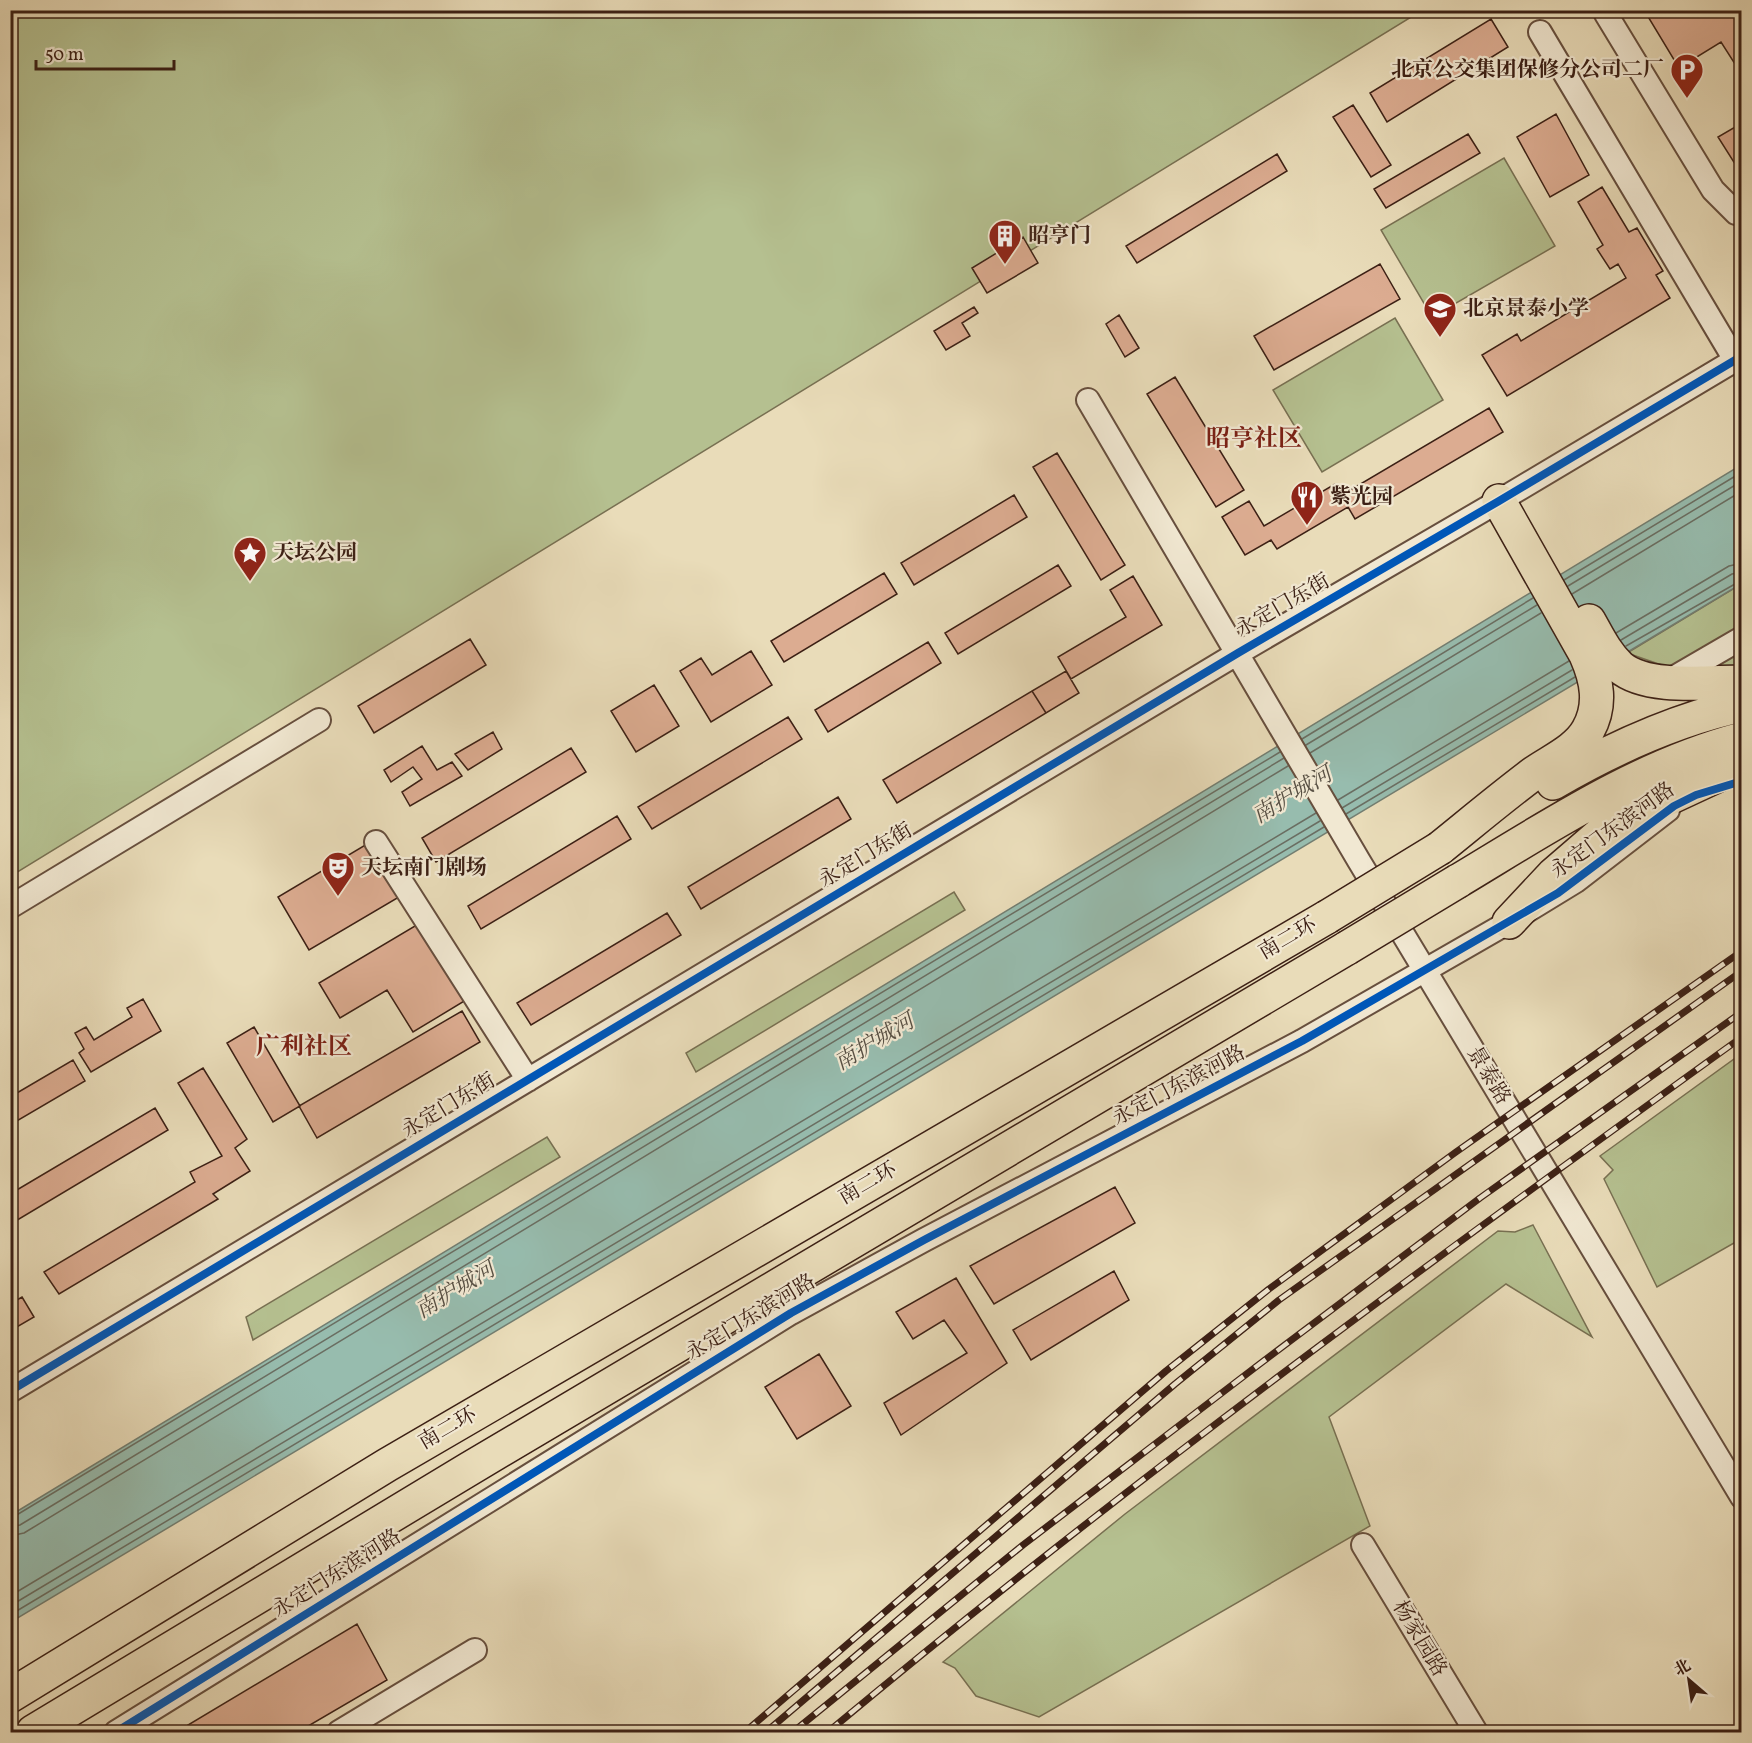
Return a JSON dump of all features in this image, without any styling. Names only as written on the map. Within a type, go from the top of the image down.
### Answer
[{"type":"highway","points":[[1440,848],[1534,773],[1571,749],[1588,731],[1596,703],[1595,677],[1586,655],[1536,547],[1508,496]]},
{"type":"highway","points":[[1536,547],[1604,649],[1621,668],[1654,680],[1742,682]]},
{"type":"highway","name":"南二环","points":[[10,1696],[387,1465],[1327,917],[1600,755],[1694,716],[1742,705]]},
{"type":"highway","name":"南二环","points":[[33,1732],[459,1475],[1556,822],[1654,769],[1700,750],[1742,739]]},
{"type":"highway","points":[[1509,922],[1553,875],[1611,825],[1742,764]]},
{"type":"street","points":[[1612,10],[1606,14],[1713,190],[1736,213],[1742,213]]},
{"type":"street","points":[[1540,32],[1738,358]]},
{"type":"street","name":"永定门东街","points":[[10,1390],[1238,653],[1508,496],[1738,358]]},
{"type":"street","name":"景泰路","points":[[1088,400],[1425,971],[1742,1497]]},
{"type":"street","points":[[1654,680],[1742,638]]},
{"type":"street","points":[[10,907],[319,720]]},
{"type":"street","name":"永定门东滨河路","points":[[116,1732],[792,1313],[924,1240],[1302,1041],[1576,881],[1674,806],[1696,795],[1742,781]]},
{"type":"street","points":[[376,842],[528,1080]]},
{"type":"street","name":"杨家园路","points":[[1363,1545],[1476,1732]]},
{"type":"street","points":[[339,1732],[475,1650]]},
{"type":"shaded area","name":"天坛公园","points":[[11,11],[1421,11],[11,876]]},
{"type":"shaded area","points":[[1504,158],[1555,246],[1432,317],[1381,230]]},
{"type":"shaded area","points":[[1395,318],[1443,400],[1322,472],[1273,390]]},
{"type":"shaded area","points":[[1741,584],[1741,675],[1696,677],[1627,653]]},
{"type":"shaded area","points":[[954,892],[965,910],[696,1072],[686,1053]]},
{"type":"shaded area","points":[[1741,1054],[1741,1239],[1657,1287],[1604,1179],[1613,1170],[1600,1156]]},
{"type":"shaded area","points":[[547,1137],[560,1157],[253,1340],[246,1317]]},
{"type":"shaded area","points":[[1533,1225],[1592,1337],[1506,1284],[1329,1417],[1370,1526],[1039,1717],[976,1696],[955,1668],[943,1662],[1125,1514],[1498,1231],[1515,1232]]},
{"type":"water","name":"南护城河","points":[[1741,465],[1741,584],[11,1622],[11,1515]]},
{"type":"building","points":[[1644,10],[1742,10],[1742,75],[1721,42],[1679,68]]},
{"type":"building","points":[[1491,19],[1508,47],[1387,122],[1370,93]]},
{"type":"building","points":[[1353,105],[1391,165],[1371,177],[1333,117]]},
{"type":"building","points":[[1556,114],[1589,175],[1550,197],[1517,137]]},
{"type":"building","points":[[1742,123],[1742,175],[1718,137]]},
{"type":"building","points":[[1468,134],[1480,153],[1386,208],[1374,189]]},
{"type":"building","points":[[1277,154],[1287,171],[1137,263],[1126,246]]},
{"type":"building","points":[[1602,187],[1629,232],[1637,228],[1663,271],[1656,275],[1670,298],[1507,396],[1482,355],[1517,334],[1521,341],[1626,278],[1618,264],[1610,269],[1597,249],[1603,245],[1578,202]]},
{"type":"building","name":"昭亨门","points":[[1023,237],[1038,263],[987,293],[972,268]]},
{"type":"building","points":[[1380,264],[1400,299],[1274,370],[1254,336]]},
{"type":"building","points":[[974,307],[978,313],[962,323],[970,336],[946,350],[934,331]]},
{"type":"building","points":[[1119,315],[1139,348],[1125,357],[1106,324]]},
{"type":"building","points":[[1175,377],[1244,490],[1216,507],[1147,394]]},
{"type":"building","points":[[1489,408],[1503,432],[1355,519],[1348,507],[1277,549],[1271,540],[1245,555],[1222,517],[1249,501],[1264,526],[1335,484],[1342,495]]},
{"type":"building","points":[[1057,453],[1125,565],[1101,580],[1033,467]]},
{"type":"building","points":[[1014,495],[1027,517],[914,585],[901,563]]},
{"type":"building","points":[[1058,565],[1071,586],[958,654],[945,633]]},
{"type":"building","points":[[884,573],[897,594],[784,662],[771,641]]},
{"type":"building","points":[[1133,576],[1162,625],[1071,679],[1058,657],[1126,617],[1110,590]]},
{"type":"building","points":[[470,639],[486,665],[374,733],[358,706]]},
{"type":"building","points":[[928,642],[941,663],[828,732],[815,710]]},
{"type":"building","points":[[751,651],[772,685],[711,722],[680,671],[701,658],[712,675]]},
{"type":"building","points":[[1066,671],[1079,693],[1046,713],[1032,691]]},
{"type":"building","points":[[654,685],[679,726],[636,752],[611,711]]},
{"type":"building","points":[[1032,691],[1046,713],[897,803],[883,780]]},
{"type":"building","points":[[788,717],[802,739],[652,829],[638,807]]},
{"type":"building","points":[[493,732],[502,749],[468,770],[455,754]]},
{"type":"building","points":[[422,746],[437,770],[452,762],[462,776],[410,806],[402,792],[422,779],[413,767],[391,782],[384,770]]},
{"type":"building","points":[[571,748],[586,772],[436,862],[422,838]]},
{"type":"building","points":[[838,797],[851,819],[701,909],[688,887]]},
{"type":"building","points":[[617,816],[631,839],[481,929],[468,906]]},
{"type":"building","name":"天坛南门剧场","points":[[367,844],[399,897],[309,950],[278,897]]},
{"type":"building","points":[[667,913],[681,935],[531,1025],[517,1003]]},
{"type":"building","points":[[420,923],[466,1000],[413,1032],[387,990],[340,1018],[319,983]]},
{"type":"building","points":[[143,999],[161,1031],[91,1072],[79,1053],[84,1049],[75,1033],[86,1027],[94,1040],[132,1017],[127,1008]]},
{"type":"building","points":[[462,1011],[480,1042],[317,1138],[299,1106]]},
{"type":"building","points":[[254,1027],[300,1106],[273,1122],[227,1043]]},
{"type":"building","points":[[73,1060],[85,1081],[10,1125],[10,1097]]},
{"type":"building","points":[[203,1068],[247,1139],[235,1148],[250,1171],[213,1194],[218,1199],[59,1294],[44,1272],[195,1182],[190,1172],[222,1156],[178,1083]]},
{"type":"building","points":[[155,1108],[168,1130],[14,1222],[10,1217],[10,1194]]},
{"type":"building","points":[[1115,1187],[1135,1223],[994,1304],[970,1266]]},
{"type":"building","points":[[1114,1271],[1129,1300],[1031,1360],[1013,1330]]},
{"type":"building","points":[[956,1278],[1007,1363],[901,1435],[884,1403],[967,1353],[944,1320],[913,1339],[896,1312]]},
{"type":"building","points":[[22,1297],[34,1317],[10,1331],[10,1304]]},
{"type":"building","points":[[819,1354],[851,1406],[797,1439],[765,1387]]},
{"type":"building","points":[[357,1624],[387,1680],[298,1732],[192,1732],[188,1725]]},
{"type":"railway","points":[[745,1732],[1166,1371],[1269,1289],[1456,1152],[1742,951]]},
{"type":"railway","points":[[766,1732],[1175,1384],[1279,1300],[1742,971]]},
{"type":"railway","points":[[793,1732],[1023,1545],[1257,1366],[1480,1198],[1742,1012]]},
{"type":"railway","points":[[828,1732],[1164,1463],[1393,1291],[1742,1037]]},
{"type":"cycle path","points":[[10,1391],[1238,653],[1742,356]]},
{"type":"cycle path","points":[[116,1732],[791,1313],[924,1240],[1302,1041],[1558,893],[1674,806],[1696,795],[1742,781]]},
{"type":"place","name":"北京公交集团保修分公司二厂","points":[[1687,99]]},
{"type":"place","name":"昭亨门","points":[[1005,265]]},
{"type":"place","name":"北京景泰小学","points":[[1440,338]]},
{"type":"place","name":"紫光园","points":[[1307,526]]},
{"type":"place","name":"天坛公园","points":[[250,582]]},
{"type":"place","name":"天坛南门剧场","points":[[338,897]]},
{"type":"district","name":"昭亨社区","points":[[1254,440]]},
{"type":"district","name":"广利社区","points":[[304,1048]]}]
